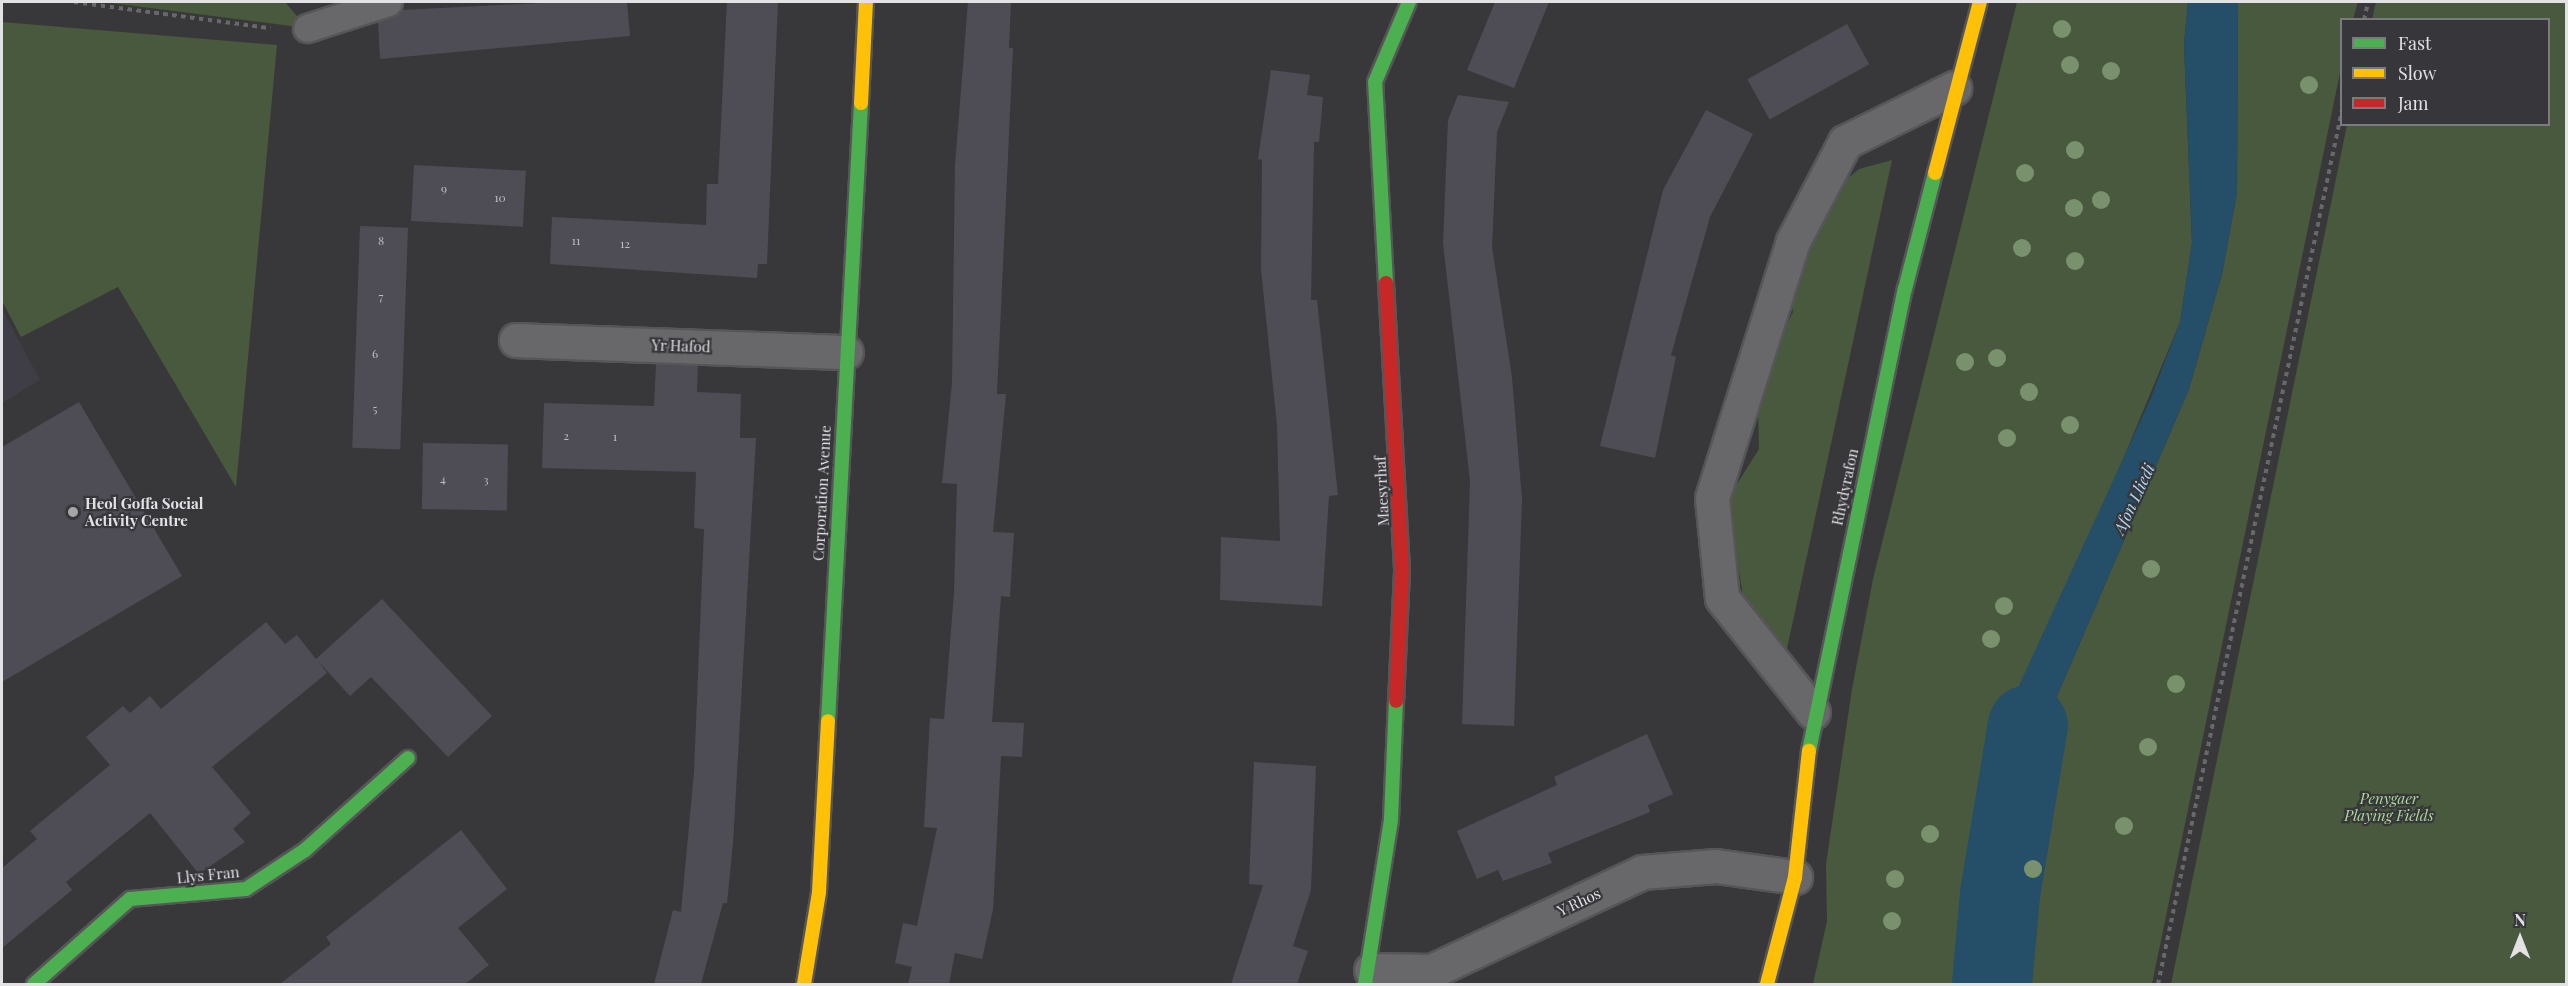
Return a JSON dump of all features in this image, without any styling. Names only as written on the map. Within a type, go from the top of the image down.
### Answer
[{"type":"street","name":"Corporation Avenue","points":[[804,984],[819,892],[866,2]]},
{"type":"street","name":"Maesyrhaf","points":[[1368,977],[1391,819],[1402,571],[1375,82],[1409,2]]},
{"type":"street","name":"Rhydyrafon","points":[[1767,984],[1795,877],[1813,712],[1954,88],[1980,2]]},
{"type":"street","points":[[1813,712],[1722,598],[1712,498],[1793,241],[1845,142],[1954,88]]},
{"type":"street","name":"Yr Hafod","points":[[516,340],[846,352]]},
{"type":"street","name":"Llys Fran","points":[[34,984],[130,899],[246,889],[305,850],[408,758]]},
{"type":"street","name":"Y Rhos","points":[[1368,977],[1432,971],[1642,872],[1716,867],[1795,877]]},
{"type":"lane","points":[[307,28],[388,2]]},
{"type":"path","points":[[74,2],[255,28],[307,28]]},
{"type":"path","points":[[2364,18],[2368,2]]},
{"type":"path","points":[[2158,984],[2340,120]]},
{"type":"shaded area","points":[[2,309],[40,380],[2,403]]},
{"type":"green space","points":[[103,2],[285,2],[307,28]]},
{"type":"green space","points":[[2017,2],[2188,2],[2184,44],[2192,243],[2180,322],[1977,811],[1959,984],[1813,984],[1827,921],[1826,864],[1852,689],[1873,579]]},
{"type":"green space","points":[[2238,2],[2358,2],[2353,18],[2340,18],[2340,73],[2152,984],[1998,984],[2005,848],[2020,796],[2040,736],[2189,389],[2222,274],[2237,193]]},
{"type":"green space","name":"Penygaer Playing Fields","points":[[2376,2],[2566,2],[2566,984],[2171,984],[2347,126],[2550,126],[2550,18],[2372,18]]},
{"type":"green space","points":[[2,22],[277,45],[236,487],[118,287],[21,337],[2,301]]},
{"type":"green space","points":[[1892,160],[1785,658],[1747,620],[1727,500],[1759,449],[1758,404],[1768,359],[1793,312],[1788,284],[1831,192],[1859,169]]},
{"type":"water","points":[[2188,2],[2238,2],[2237,193],[2222,274],[2189,389],[2040,736],[2020,796],[2005,848],[1998,984],[1959,984],[1977,811],[1995,738],[2150,400],[2180,322],[2192,243],[2184,44]]},
{"type":"building","points":[[561,2],[627,2],[630,36],[380,59],[378,22],[401,10]]},
{"type":"building","points":[[727,2],[778,2],[767,264],[758,264],[757,278],[550,264],[552,217],[706,225],[707,184],[718,184]]},
{"type":"building","points":[[968,2],[1011,2],[1009,48],[1013,48],[997,394],[1006,394],[993,532],[1014,533],[1010,597],[1001,596],[992,722],[1024,723],[1022,757],[1001,756],[993,910],[982,959],[955,953],[949,984],[908,984],[912,967],[895,963],[903,923],[917,926],[937,828],[924,827],[930,718],[944,719],[954,593],[957,484],[942,483],[952,383],[955,165]]},
{"type":"building","points":[[1495,2],[1549,2],[1514,88],[1467,70]]},
{"type":"building","points":[[1847,24],[1869,64],[1770,120],[1747,79]]},
{"type":"building","points":[[1271,70],[1310,75],[1307,95],[1323,97],[1319,142],[1314,142],[1311,300],[1317,300],[1338,495],[1329,496],[1322,606],[1220,600],[1221,537],[1280,541],[1277,425],[1261,269],[1262,160],[1258,159]]},
{"type":"building","points":[[1458,95],[1509,102],[1497,132],[1492,247],[1512,377],[1522,500],[1514,726],[1462,724],[1470,481],[1443,243],[1448,120]]},
{"type":"building","points":[[1706,110],[1753,134],[1710,217],[1671,355],[1676,357],[1655,458],[1600,446],[1663,190]]},
{"type":"building","points":[[414,165],[526,171],[523,227],[411,221]]},
{"type":"building","points":[[360,226],[408,228],[400,450],[352,448]]},
{"type":"building","points":[[656,364],[698,365],[697,392],[741,394],[740,438],[756,438],[733,843],[727,903],[723,903],[701,984],[654,984],[673,910],[681,912],[694,772],[704,529],[694,528],[696,472],[542,468],[544,403],[654,406]]},
{"type":"building","name":"Heol Goffa Social Activity Centre","points":[[79,402],[182,576],[2,682],[2,447]]},
{"type":"building","points":[[423,443],[508,444],[507,510],[422,509]]},
{"type":"building","points":[[382,599],[492,716],[448,757],[371,677],[350,696],[317,660],[327,673],[212,767],[251,813],[233,829],[245,842],[199,874],[150,813],[66,882],[72,890],[2,948],[2,868],[37,839],[30,831],[110,765],[86,737],[123,706],[130,713],[150,696],[161,709],[266,622],[285,644],[297,635],[316,659]]},
{"type":"building","points":[[1647,734],[1673,794],[1648,805],[1650,812],[1548,853],[1552,863],[1503,881],[1498,870],[1477,879],[1457,831],[1557,785],[1554,777]]},
{"type":"building","points":[[1254,762],[1316,766],[1311,890],[1293,946],[1308,951],[1297,984],[1231,984],[1263,885],[1249,884]]},
{"type":"building","points":[[461,830],[507,889],[458,928],[489,965],[465,984],[280,984],[331,944],[326,937]]},
{"type":"waterway","name":"Afon Lliedi","points":[[1992,984],[2000,894],[2028,725]]},
{"type":"traffic: fast","points":[[1386,283],[1375,82],[1409,2]]},
{"type":"traffic: fast","points":[[828,721],[861,103]]},
{"type":"traffic: fast","points":[[1809,751],[1905,289],[1935,173]]},
{"type":"traffic: fast","points":[[1365,984],[1391,819],[1396,701]]},
{"type":"traffic: fast","points":[[34,984],[130,899],[246,889],[305,850],[408,758]]},
{"type":"traffic: slow","points":[[861,103],[866,2]]},
{"type":"traffic: slow","points":[[1935,173],[1980,2]]},
{"type":"traffic: slow","points":[[804,984],[819,892],[828,721]]},
{"type":"traffic: slow","points":[[1767,984],[1795,877],[1809,751]]},
{"type":"traffic: jam","points":[[1386,283],[1402,571],[1396,701]]},
{"type":"place","name":"Heol Goffa Social Activity Centre","points":[[73,512]]}]
